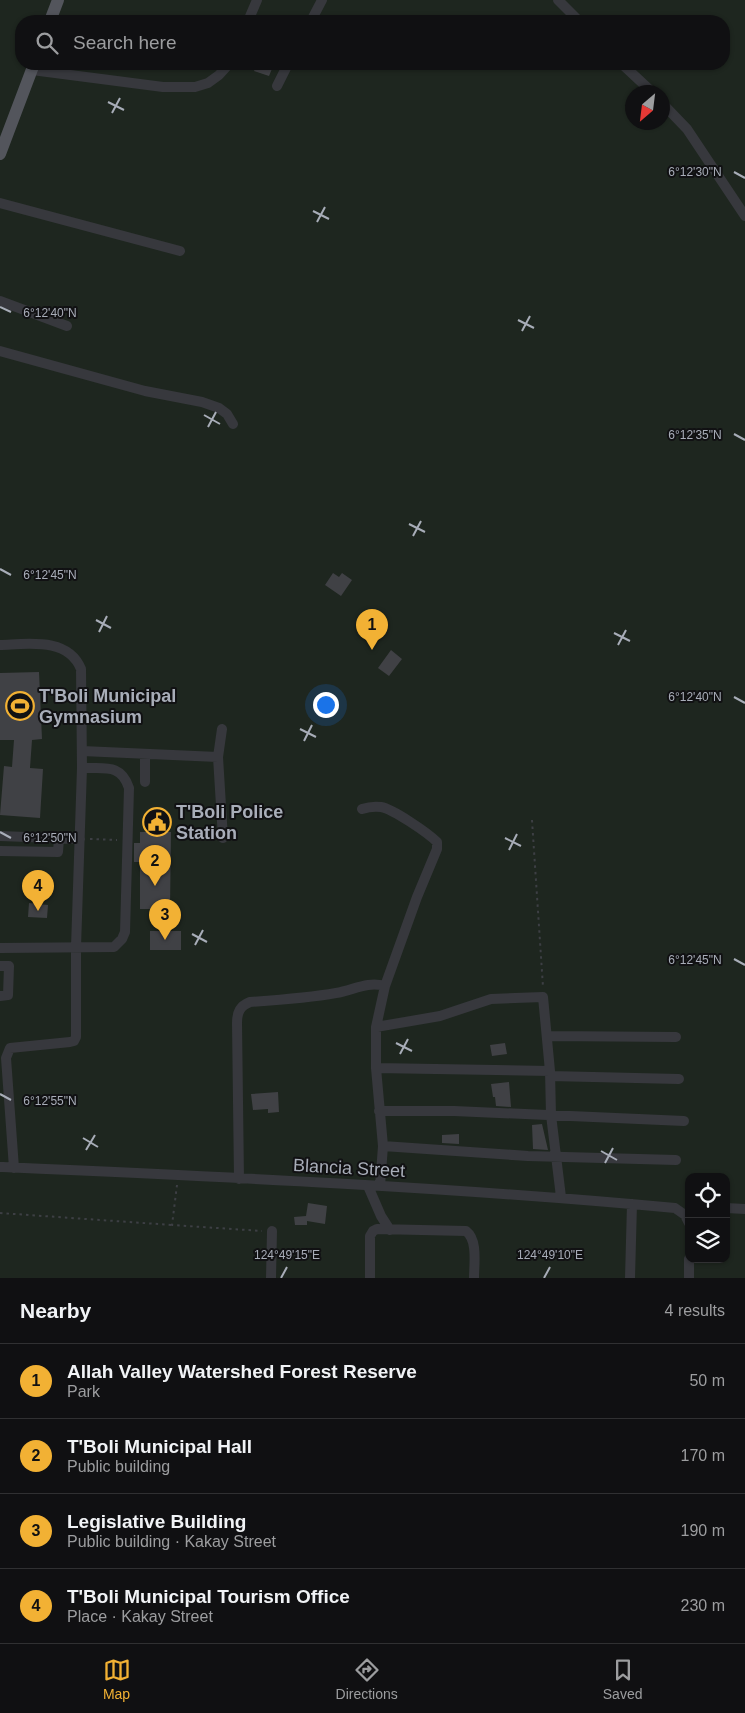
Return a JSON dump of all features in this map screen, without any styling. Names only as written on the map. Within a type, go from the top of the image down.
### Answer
[{"type":"main road","points":[[52,15],[58,0]]},
{"type":"main road","points":[[0,154],[32,70]]},
{"type":"street","points":[[251,15],[257,0]]},
{"type":"street","points":[[314,15],[322,0]]},
{"type":"street","points":[[558,0],[573,15]]},
{"type":"street","points":[[52,70],[163,87],[194,87],[208,83],[224,70]]},
{"type":"street","points":[[277,86],[285,70]]},
{"type":"street","points":[[628,70],[644,85]]},
{"type":"street","points":[[670,111],[687,129],[745,216]]},
{"type":"street","points":[[0,203],[180,251]]},
{"type":"street","points":[[0,300],[67,326]]},
{"type":"street","points":[[0,351],[120,384],[202,402],[223,411],[233,424]]},
{"type":"street","points":[[0,645],[53,645],[71,654],[81,669],[82,768],[76,948],[76,1037],[74,1041],[70,1042],[10,1048],[7,1052],[14,1168]]},
{"type":"street","points":[[222,729],[218,757],[223,838]]},
{"type":"street","points":[[82,751],[218,757]]},
{"type":"street","points":[[145,754],[145,782]]},
{"type":"street","points":[[0,948],[114,947],[122,939],[125,932],[129,788],[126,778],[121,772],[112,769],[82,768]]},
{"type":"street","points":[[362,809],[373,806],[383,807],[437,842],[438,849],[417,896],[385,986],[376,1027],[376,1068],[382,1146],[380,1186]]},
{"type":"street","points":[[0,836],[80,839]]},
{"type":"street","points":[[0,851],[58,852],[59,838]]},
{"type":"street","points":[[0,966],[9,966],[8,996],[0,996]]},
{"type":"street","points":[[238,1179],[237,1023],[240,1009],[243,1005],[250,1002],[287,1000],[323,995],[368,984],[385,986]]},
{"type":"street","points":[[376,1027],[440,1016],[491,999],[543,997],[550,1074],[551,1115],[561,1198]]},
{"type":"street","points":[[547,1036],[676,1037]]},
{"type":"street","points":[[376,1068],[679,1079]]},
{"type":"street","points":[[380,1112],[435,1111],[684,1121]]},
{"type":"street","points":[[382,1146],[528,1156],[676,1160]]},
{"type":"street","name":"Blancia Street","points":[[0,1168],[380,1186],[561,1198],[685,1209]]},
{"type":"street","points":[[368,1186],[381,1216],[390,1230]]},
{"type":"street","points":[[630,1278],[632,1204]]},
{"type":"street","points":[[730,1208],[745,1209]]},
{"type":"street","points":[[370,1278],[370,1236],[377,1229],[466,1231],[471,1237],[474,1246],[474,1278]]},
{"type":"street","points":[[270,1278],[272,1232]]},
{"type":"street","points":[[689,1263],[689,1278]]},
{"type":"path","points":[[532,820],[543,997]]},
{"type":"path","points":[[80,839],[127,841]]},
{"type":"path","points":[[172,1225],[178,1176]]},
{"type":"path","points":[[0,1213],[272,1232]]},
{"type":"shaded area","points":[[0,0],[745,0],[745,1278],[0,1278]]},
{"type":"building","points":[[254,70],[272,70],[269,76]]},
{"type":"building","points":[[333,573],[339,577],[342,573],[352,580],[341,596],[325,585]]},
{"type":"building","points":[[391,650],[402,659],[389,676],[378,668]]},
{"type":"building","points":[[39,672],[42,739],[32,740],[30,768],[43,769],[40,818],[0,815],[4,766],[12,767],[14,740],[0,740],[0,673]]},
{"type":"building","points":[[163,813],[164,832],[171,832],[170,909],[140,909],[140,862],[134,862],[134,843],[140,843],[140,832],[151,832],[150,814]]},
{"type":"building","points":[[29,903],[48,905],[47,918],[28,917]]},
{"type":"building","points":[[150,931],[181,931],[181,950],[150,950]]},
{"type":"building","points":[[505,1043],[507,1054],[492,1056],[490,1045]]},
{"type":"building","points":[[509,1082],[511,1107],[496,1106],[491,1084]]},
{"type":"building","points":[[278,1092],[279,1112],[268,1113],[268,1109],[253,1110],[251,1094]]},
{"type":"building","points":[[542,1124],[548,1150],[533,1149],[532,1125]]},
{"type":"building","points":[[459,1134],[459,1144],[442,1143],[442,1135]]},
{"type":"building","points":[[308,1203],[327,1206],[325,1224],[307,1221],[307,1225],[295,1225],[294,1217],[306,1216]]},
{"type":"place","name":"Allah Valley Watershed Forest Reserve","points":[[372,650]]},
{"type":"place","name":"T'Boli Municipal Gymnasium","points":[[20,706]]},
{"type":"place","name":"T'Boli Police Station","points":[[157,822]]},
{"type":"place","name":"T'Boli Municipal Hall","points":[[155,886]]},
{"type":"place","name":"T'Boli Municipal Tourism Office","points":[[38,911]]},
{"type":"place","name":"Legislative Building","points":[[165,940]]}]
